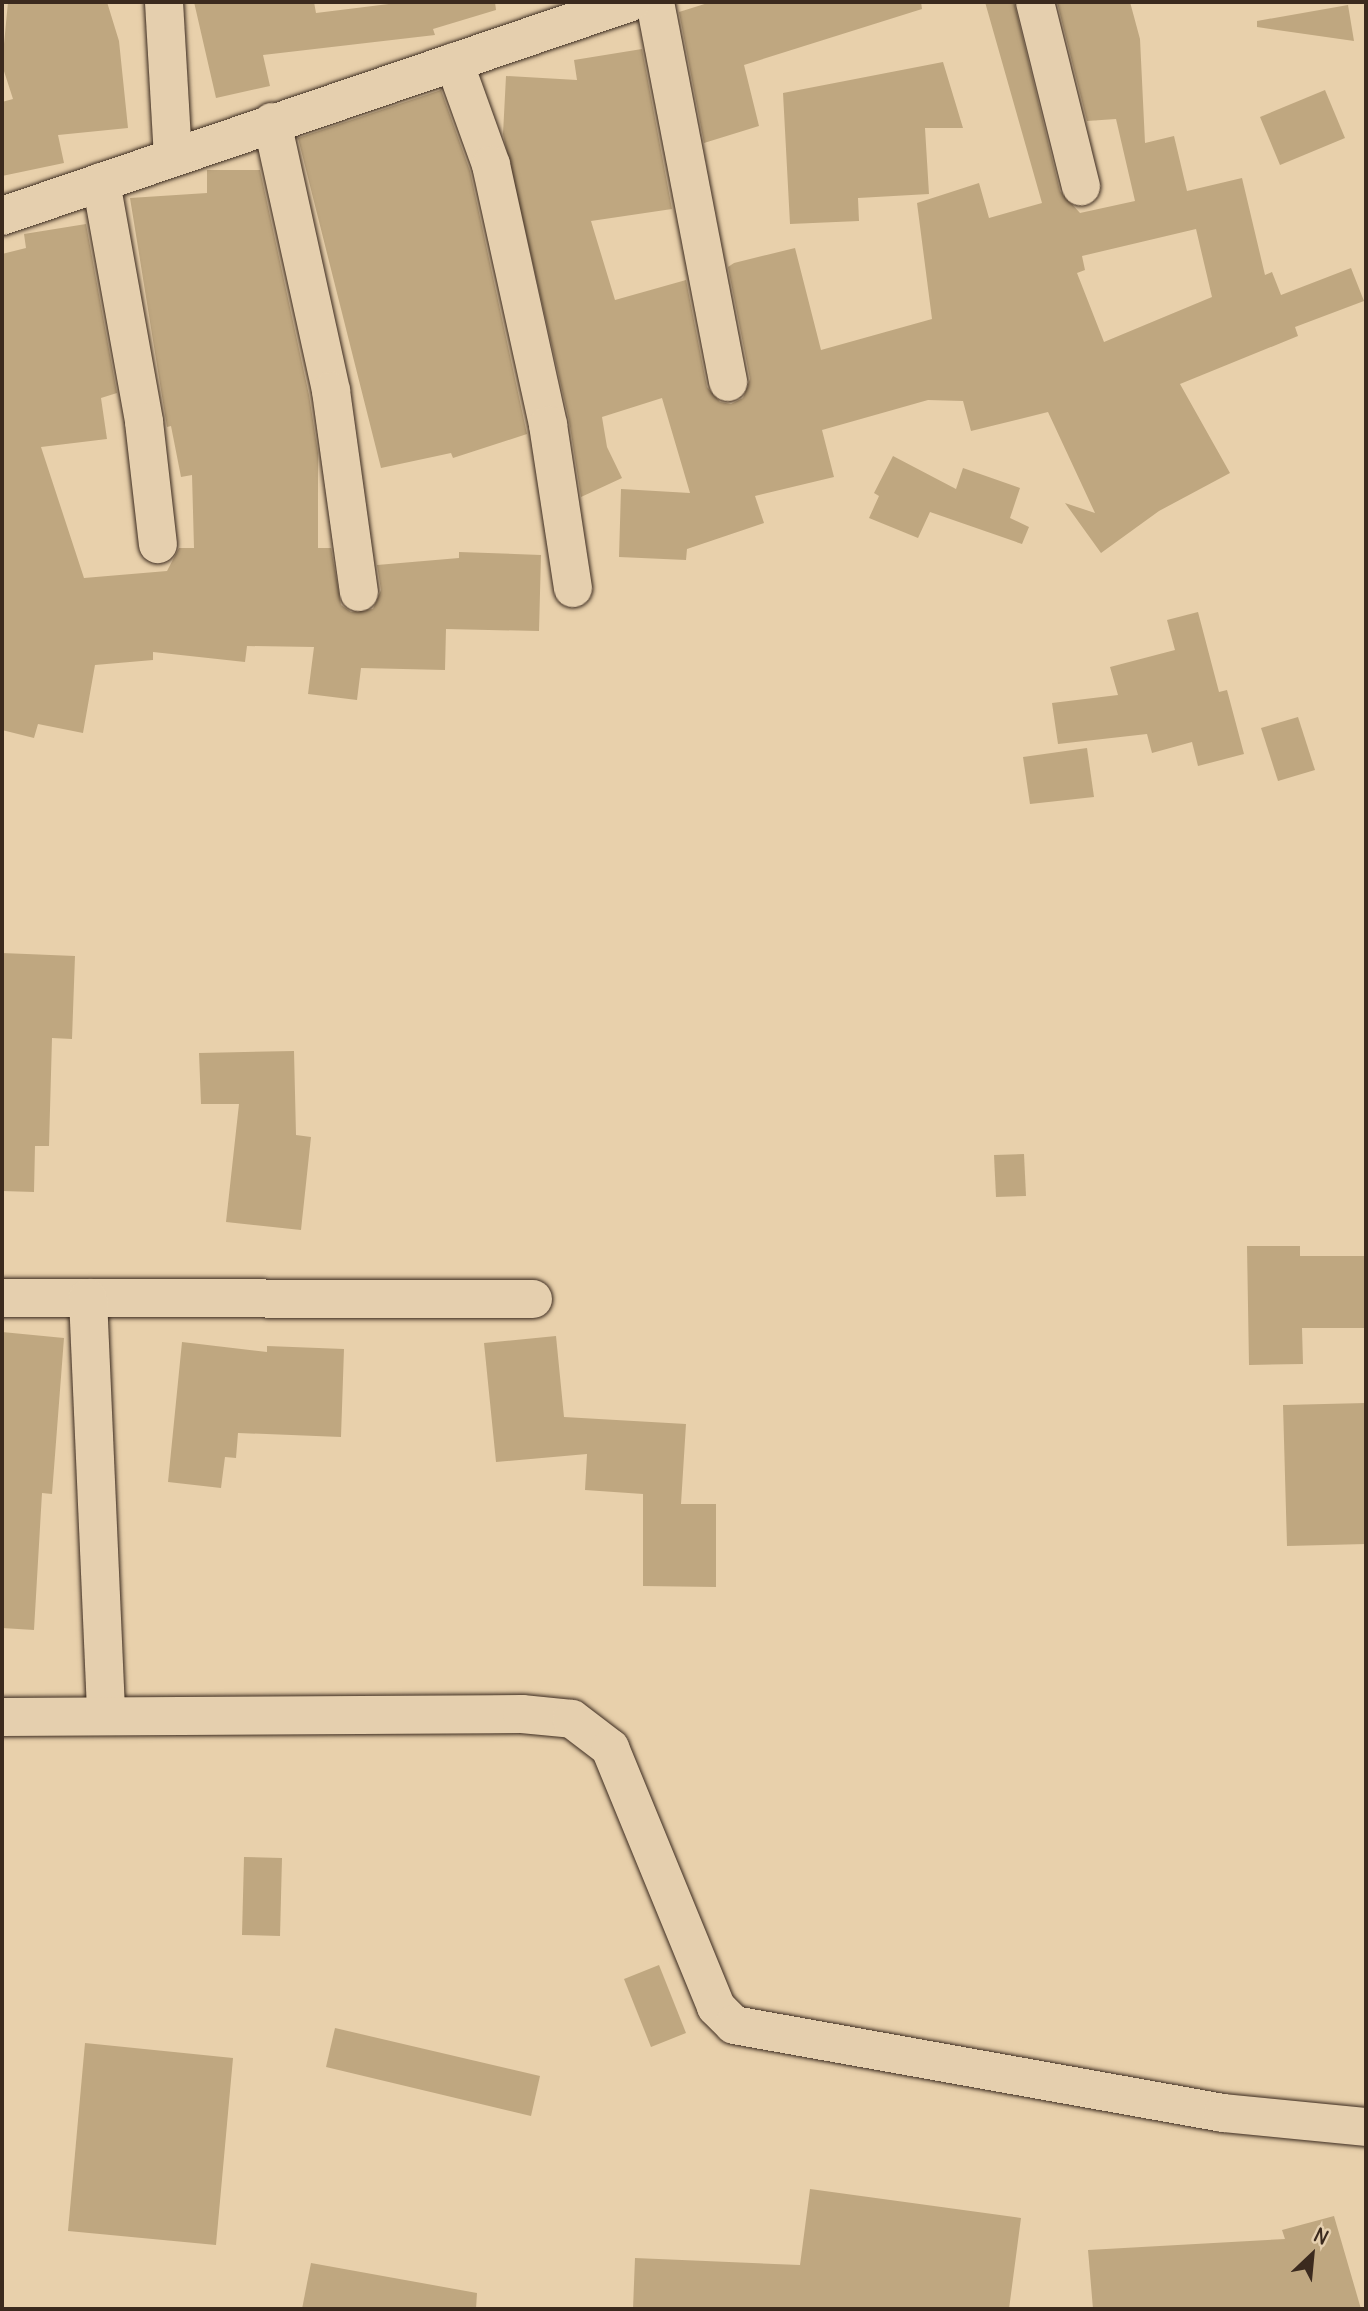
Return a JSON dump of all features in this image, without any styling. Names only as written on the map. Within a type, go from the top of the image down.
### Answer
[{"type":"street","points":[[164,2],[173,156]]},
{"type":"street","points":[[2,216],[631,2]]},
{"type":"street","points":[[655,2],[728,382]]},
{"type":"street","points":[[1035,2],[1081,186]]},
{"type":"street","points":[[454,62],[491,165],[548,425],[573,588]]},
{"type":"street","points":[[272,122],[331,391],[359,592]]},
{"type":"street","points":[[101,182],[144,422],[158,544]]},
{"type":"street","points":[[2,1298],[533,1299]]},
{"type":"street","points":[[88,1298],[106,1716]]},
{"type":"street","points":[[2,1717],[522,1714],[572,1719],[610,1748],[716,2007],[734,2025],[1223,2113],[1366,2127]]},
{"type":"building","points":[[8,2],[107,2],[119,41],[128,128],[58,135],[64,163],[2,176],[2,102],[13,99],[2,65]]},
{"type":"building","points":[[194,2],[314,2],[316,13],[405,2],[495,2],[496,10],[433,29],[435,35],[263,55],[270,86],[216,98]]},
{"type":"building","points":[[711,2],[921,2],[922,9],[744,65],[759,126],[704,143],[679,12]]},
{"type":"building","points":[[985,2],[1014,2],[1060,191],[1080,213],[1135,201],[1116,119],[1087,121],[1057,2],[1130,2],[1140,39],[1145,143],[1174,136],[1187,191],[1242,178],[1265,275],[1272,272],[1281,295],[1351,268],[1364,301],[1295,327],[1298,336],[1180,384],[1230,473],[1159,511],[1101,553],[1065,503],[1095,513],[1048,412],[971,431],[963,401],[928,400],[822,430],[834,477],[755,496],[764,523],[687,549],[686,560],[619,557],[621,489],[690,493],[662,398],[602,417],[607,447],[622,478],[581,497],[569,420],[503,134],[506,76],[577,80],[574,60],[642,49],[672,209],[591,221],[615,300],[686,280],[707,387],[720,402],[731,404],[743,398],[750,379],[728,267],[734,263],[795,248],[821,350],[932,319],[917,203],[979,183],[989,218],[1042,203]],"holes":[[[1196,229],[1212,297],[1104,342],[1077,273],[1085,270],[1082,256]]]},
{"type":"building","points":[[1348,5],[1354,41],[1257,27],[1257,21]]},
{"type":"building","points":[[943,62],[963,128],[925,128],[929,194],[858,198],[859,221],[790,224],[783,93]]},
{"type":"building","points":[[441,90],[470,171],[527,434],[453,458],[451,453],[381,468],[298,138]]},
{"type":"building","points":[[1325,90],[1345,138],[1280,165],[1260,117]]},
{"type":"building","points":[[207,170],[260,170],[309,395],[318,453],[318,548],[331,548],[341,605],[351,612],[373,609],[381,590],[377,565],[459,558],[459,552],[541,555],[539,631],[446,629],[445,670],[361,668],[357,700],[308,694],[314,647],[247,646],[245,662],[153,652],[153,660],[95,665],[83,733],[38,724],[34,738],[2,730],[2,254],[26,248],[24,234],[86,224],[117,393],[101,398],[107,439],[41,447],[84,578],[167,571],[179,548],[194,548],[192,475],[181,477],[171,426],[167,427],[130,198],[207,193]]},
{"type":"building","points":[[893,456],[956,489],[963,468],[1020,488],[1010,518],[1029,527],[1022,544],[930,512],[918,538],[869,518],[879,496],[874,493]]},
{"type":"building","points":[[1198,612],[1219,692],[1227,690],[1244,754],[1198,766],[1192,742],[1152,753],[1147,734],[1058,744],[1052,703],[1118,695],[1110,667],[1175,650],[1167,620]]},
{"type":"building","points":[[1298,717],[1315,770],[1278,781],[1261,728]]},
{"type":"building","points":[[1087,748],[1094,797],[1030,804],[1023,757]]},
{"type":"building","points":[[2,953],[75,956],[72,1039],[52,1038],[49,1146],[35,1146],[34,1192],[2,1191]]},
{"type":"building","points":[[294,1051],[296,1135],[311,1137],[301,1230],[226,1222],[239,1104],[201,1104],[199,1053]]},
{"type":"building","points":[[1024,1154],[1026,1196],[996,1197],[994,1155]]},
{"type":"building","points":[[1247,1246],[1300,1246],[1300,1256],[1366,1256],[1366,1328],[1302,1328],[1303,1364],[1249,1365]]},
{"type":"building","points":[[2,1332],[64,1338],[52,1494],[42,1493],[34,1630],[2,1628]]},
{"type":"building","points":[[556,1336],[564,1417],[686,1424],[681,1504],[716,1504],[716,1587],[643,1586],[643,1494],[585,1490],[587,1454],[496,1462],[484,1343]]},
{"type":"building","points":[[182,1342],[267,1352],[267,1346],[344,1349],[341,1437],[238,1433],[236,1458],[225,1457],[221,1488],[168,1482]]},
{"type":"building","points":[[1366,1403],[1366,1544],[1287,1546],[1283,1405]]},
{"type":"building","points":[[244,1857],[282,1858],[280,1936],[242,1935]]},
{"type":"building","points":[[659,1965],[686,2033],[651,2047],[624,1979]]},
{"type":"building","points":[[335,2028],[540,2076],[531,2116],[326,2067]]},
{"type":"building","points":[[85,2043],[233,2058],[216,2245],[68,2231]]},
{"type":"building","points":[[810,2189],[1021,2218],[1009,2309],[633,2309],[635,2258],[800,2265]]},
{"type":"building","points":[[1334,2216],[1361,2309],[1093,2309],[1088,2250],[1285,2239],[1282,2230]]},
{"type":"building","points":[[311,2263],[477,2293],[476,2309],[302,2309]]}]
